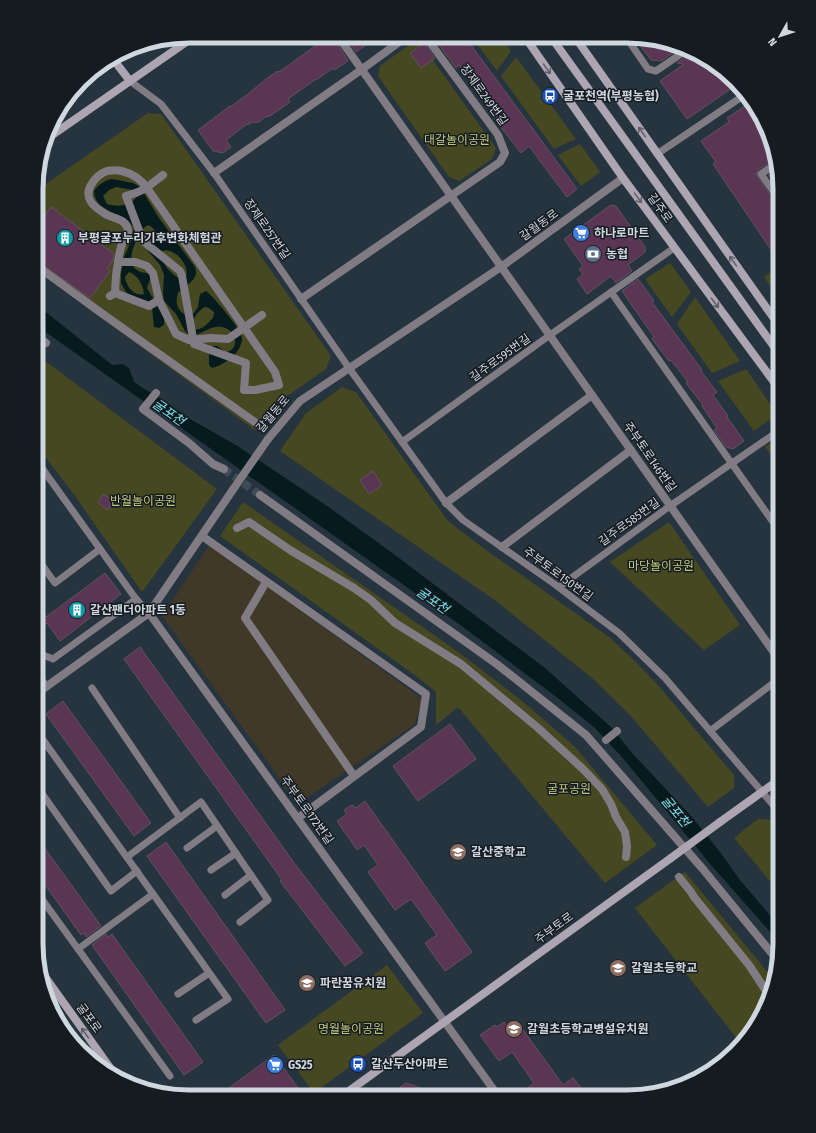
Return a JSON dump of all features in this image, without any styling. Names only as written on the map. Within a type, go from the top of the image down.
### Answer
[{"type":"main road","points":[[54,134],[185,43]]},
{"type":"main road","name":"길주로","points":[[529,43],[623,178],[773,381]]},
{"type":"main road","name":"길주로","points":[[555,43],[773,345]]},
{"type":"main road","points":[[579,43],[773,317]]},
{"type":"main road","points":[[116,63],[130,81]]},
{"type":"main road","name":"주부토로","points":[[350,1090],[773,784]]},
{"type":"main road","name":"굴포로","points":[[48,981],[108,1065]]},
{"type":"street","points":[[343,43],[501,267]]},
{"type":"street","points":[[214,173],[398,43]]},
{"type":"street","name":"장제로249번길","points":[[301,298],[500,162],[505,153],[498,135],[430,43]]},
{"type":"street","points":[[158,300],[149,306],[113,294],[120,262],[122,244],[128,235],[128,230],[126,224],[100,211],[91,202],[88,196],[88,189],[97,178],[108,171],[116,170],[132,175],[144,182],[146,189],[275,372],[279,385],[255,390],[244,390],[246,363],[194,344],[185,290],[180,271],[147,245],[140,236],[126,196],[146,189],[163,175]]},
{"type":"street","name":"갈월동로","points":[[43,690],[149,613],[268,439],[300,401],[501,267],[623,178]]},
{"type":"street","points":[[120,262],[135,262],[147,266],[153,274],[158,300],[176,334],[189,340],[193,338],[228,339],[262,315]]},
{"type":"street","name":"주부토로146번길","points":[[501,267],[773,651]]},
{"type":"street","points":[[43,270],[259,425]]},
{"type":"street","points":[[156,393],[142,410],[189,443],[214,464],[224,469]]},
{"type":"street","points":[[446,503],[592,395]]},
{"type":"street","points":[[502,547],[631,450]]},
{"type":"street","points":[[260,495],[498,665],[586,735],[702,868],[773,955]]},
{"type":"street","points":[[237,528],[249,522],[290,550],[354,588],[371,600],[395,623],[460,664],[537,727],[583,769],[602,789],[625,832],[627,846],[626,857]]},
{"type":"street","points":[[202,536],[426,694],[421,727],[298,818]]},
{"type":"street","points":[[266,582],[245,618],[354,776]]},
{"type":"street","name":"주부토로172번길","points":[[149,613],[494,1090]]},
{"type":"street","points":[[479,690],[484,683]]},
{"type":"street","points":[[606,740],[617,731]]},
{"type":"street","points":[[679,877],[694,898],[749,965],[765,990]]},
{"type":"lane","points":[[630,43],[648,69],[656,71],[681,53]]},
{"type":"lane","name":"장제로257번길","points":[[130,81],[161,104],[214,173],[349,368]]},
{"type":"lane","points":[[657,154],[741,97]]},
{"type":"lane","points":[[771,167],[761,174],[773,191]]},
{"type":"lane","name":"길주로595번길","points":[[402,442],[674,248]]},
{"type":"lane","points":[[611,292],[773,522]]},
{"type":"lane","name":"주부토로150번길","points":[[349,368],[446,503],[463,520],[559,587],[624,638],[665,678],[773,805]]},
{"type":"lane","name":"길주로585번길","points":[[559,587],[670,506],[773,435]]},
{"type":"lane","points":[[44,471],[136,599],[149,613]]},
{"type":"lane","points":[[43,567],[55,584],[100,549]]},
{"type":"lane","points":[[43,655],[53,659],[136,599]]},
{"type":"lane","points":[[43,682],[47,687]]},
{"type":"lane","points":[[710,731],[773,683]]},
{"type":"lane","points":[[92,688],[180,818]]},
{"type":"lane","points":[[43,745],[127,857],[228,999],[196,1020]]},
{"type":"lane","points":[[43,795],[111,890],[137,871]]},
{"type":"lane","points":[[127,857],[202,802],[268,900],[240,922]]},
{"type":"lane","points":[[187,848],[217,826]]},
{"type":"lane","points":[[211,870],[236,853]]},
{"type":"lane","points":[[225,895],[251,875]]},
{"type":"lane","points":[[78,949],[153,894]]},
{"type":"lane","points":[[43,901],[170,1076]]},
{"type":"lane","points":[[178,994],[209,973]]},
{"type":"shaded area","points":[[210,544],[422,699],[415,724],[298,804],[162,616]]},
{"type":"green space","name":"대갈놀이공원","points":[[412,43],[422,45],[496,148],[492,159],[459,181],[449,177],[378,76],[380,66]]},
{"type":"green space","points":[[476,43],[505,43],[511,51],[497,71]]},
{"type":"green space","points":[[516,57],[576,139],[554,149],[501,76]]},
{"type":"green space","points":[[148,113],[161,114],[331,356],[326,369],[283,399],[255,430],[43,275],[43,186]]},
{"type":"green space","points":[[580,144],[600,172],[581,186],[558,155]]},
{"type":"green space","points":[[670,263],[691,292],[672,317],[645,279]]},
{"type":"green space","points":[[773,271],[773,290],[764,277]]},
{"type":"green space","points":[[695,297],[740,361],[712,373],[677,324]]},
{"type":"green space","name":"반월놀이공원","points":[[43,359],[217,489],[142,592],[75,496],[43,454]]},
{"type":"green space","points":[[746,369],[773,408],[773,417],[754,431],[718,381]]},
{"type":"green space","points":[[342,387],[356,392],[448,521],[486,550],[609,637],[639,665],[657,684],[734,775],[734,788],[708,807],[630,715],[592,678],[496,601],[280,451],[306,413]]},
{"type":"green space","points":[[773,441],[773,458],[765,447]]},
{"type":"green space","name":"굴포공원","points":[[243,502],[461,654],[527,705],[575,747],[657,845],[605,883],[458,707],[436,725],[436,692],[416,676],[220,536]]},
{"type":"green space","name":"마당놀이공원","points":[[669,522],[740,625],[704,650],[610,562]]},
{"type":"green space","points":[[758,819],[770,820],[773,824],[773,885],[734,838]]},
{"type":"green space","points":[[685,872],[769,975],[758,1009],[737,1039],[635,908]]},
{"type":"green space","name":"명월놀이공원","points":[[387,965],[423,1013],[318,1090],[312,1090],[278,1045]]},
{"type":"water","points":[[112,179],[133,183],[140,187],[159,218],[195,267],[196,272],[194,279],[178,293],[177,303],[179,309],[186,315],[194,313],[198,307],[200,294],[206,291],[221,306],[237,328],[242,338],[239,349],[232,358],[212,368],[209,365],[209,355],[213,346],[217,346],[226,352],[234,348],[235,340],[231,331],[222,327],[214,327],[190,336],[185,331],[176,314],[164,301],[164,275],[160,265],[148,251],[149,246],[157,236],[154,229],[148,225],[142,230],[136,241],[132,252],[131,262],[140,272],[147,273],[151,276],[147,288],[164,317],[164,325],[159,328],[154,327],[152,307],[130,296],[126,292],[121,283],[121,273],[124,257],[131,241],[134,229],[125,218],[105,209],[96,199],[94,191],[104,182]],"holes":[[[116,187],[133,190],[137,195],[135,199],[128,204],[120,206],[111,205],[107,204],[103,196],[109,190]],[[163,251],[170,251],[182,260],[186,268],[186,277],[180,279],[168,269],[161,255]],[[129,272],[135,275],[141,284],[144,294],[137,294],[131,290],[125,277]],[[205,307],[209,308],[214,312],[213,318],[201,328],[189,329],[195,316]]]},
{"type":"water","name":"굴포천","points":[[43,310],[112,365],[123,364],[129,368],[134,382],[141,387],[190,419],[236,445],[330,508],[545,668],[612,728],[633,754],[692,817],[739,879],[773,919],[773,935],[711,865],[621,756],[594,727],[459,624],[43,330]]},
{"type":"building","points":[[319,43],[337,43],[348,61],[334,70],[333,68],[316,79],[288,99],[290,102],[270,116],[265,117],[259,122],[247,124],[226,140],[231,147],[223,153],[213,151],[198,130],[266,79],[278,71],[279,72]]},
{"type":"building","points":[[350,43],[369,43],[356,52]]},
{"type":"building","points":[[424,43],[435,58],[421,68],[410,53]]},
{"type":"building","points":[[437,43],[469,43],[577,189],[567,197],[529,146],[521,153],[489,112],[493,109],[459,65],[456,68]]},
{"type":"building","points":[[639,43],[675,51],[661,61],[651,60]]},
{"type":"building","points":[[685,57],[688,61],[692,58],[716,73],[732,88],[687,119],[660,81],[684,64],[677,63]]},
{"type":"building","points":[[745,106],[759,127],[758,129],[763,137],[770,162],[758,170],[756,174],[773,200],[773,253],[713,164],[716,162],[701,141],[729,122],[727,118]]},
{"type":"building","points":[[772,172],[773,182],[768,175]]},
{"type":"building","points":[[611,205],[616,206],[645,247],[645,252],[628,265],[632,271],[616,283],[611,276],[587,294],[577,279],[583,274],[579,269],[583,266],[564,239]]},
{"type":"building","name":"부평굴포누리기후변화체험관","points":[[51,207],[114,254],[113,260],[107,269],[110,271],[90,298],[43,265],[43,219]]},
{"type":"building","points":[[638,279],[654,301],[652,302],[717,392],[713,395],[744,441],[733,449],[726,447],[714,430],[717,428],[702,406],[703,405],[686,383],[688,382],[652,339],[654,337],[622,291]]},
{"type":"building","points":[[373,471],[382,485],[369,494],[360,480]]},
{"type":"building","points":[[103,494],[114,501],[108,510],[98,503]]},
{"type":"building","name":"갈산팬더아파트 1동","points":[[105,573],[121,594],[60,641],[47,623],[43,626],[43,613],[46,617]]},
{"type":"building","points":[[140,647],[292,860],[363,953],[345,966],[280,881],[282,880],[124,659]]},
{"type":"building","points":[[63,701],[151,823],[134,836],[46,714]]},
{"type":"building","points":[[450,724],[476,759],[418,801],[393,766]]},
{"type":"building","points":[[365,801],[472,952],[445,971],[425,943],[437,935],[411,899],[395,910],[368,872],[378,865],[364,845],[357,850],[337,821],[347,814],[344,810],[352,805],[356,808]]},
{"type":"building","points":[[166,842],[285,1010],[266,1023],[147,856]]},
{"type":"building","points":[[43,846],[101,926],[86,937],[84,933],[81,935],[43,882]]},
{"type":"building","points":[[106,934],[108,937],[112,934],[203,1062],[184,1075],[92,945]]},
{"type":"building","points":[[516,1020],[563,1085],[573,1078],[583,1090],[525,1090],[534,1083],[512,1052],[499,1061],[480,1035],[495,1025],[497,1027],[504,1022],[507,1026]]},
{"type":"building","points":[[274,1055],[300,1090],[226,1090]]},
{"type":"building","points":[[406,1083],[427,1090],[396,1090]]},
{"type":"tunnel","points":[[224,469],[260,495]]},
{"type":"place","name":"굴포천역(부평농협)","points":[[550,96]]},
{"type":"place","name":"하나로마트","points":[[581,233]]},
{"type":"place","name":"부평굴포누리기후변화체험관","points":[[65,238]]},
{"type":"place","name":"농협","points":[[593,254]]},
{"type":"place","name":"갈산팬더아파트 1동","points":[[77,610]]},
{"type":"place","name":"갈산중학교","points":[[458,852]]},
{"type":"place","name":"갈월초등학교","points":[[618,968]]},
{"type":"place","name":"파란꿈유치원","points":[[307,983]]},
{"type":"place","name":"갈월초등학교병설유치원","points":[[514,1029]]},
{"type":"place","name":"갈산두산아파트","points":[[358,1064]]},
{"type":"place","name":"GS25","points":[[275,1065]]}]
